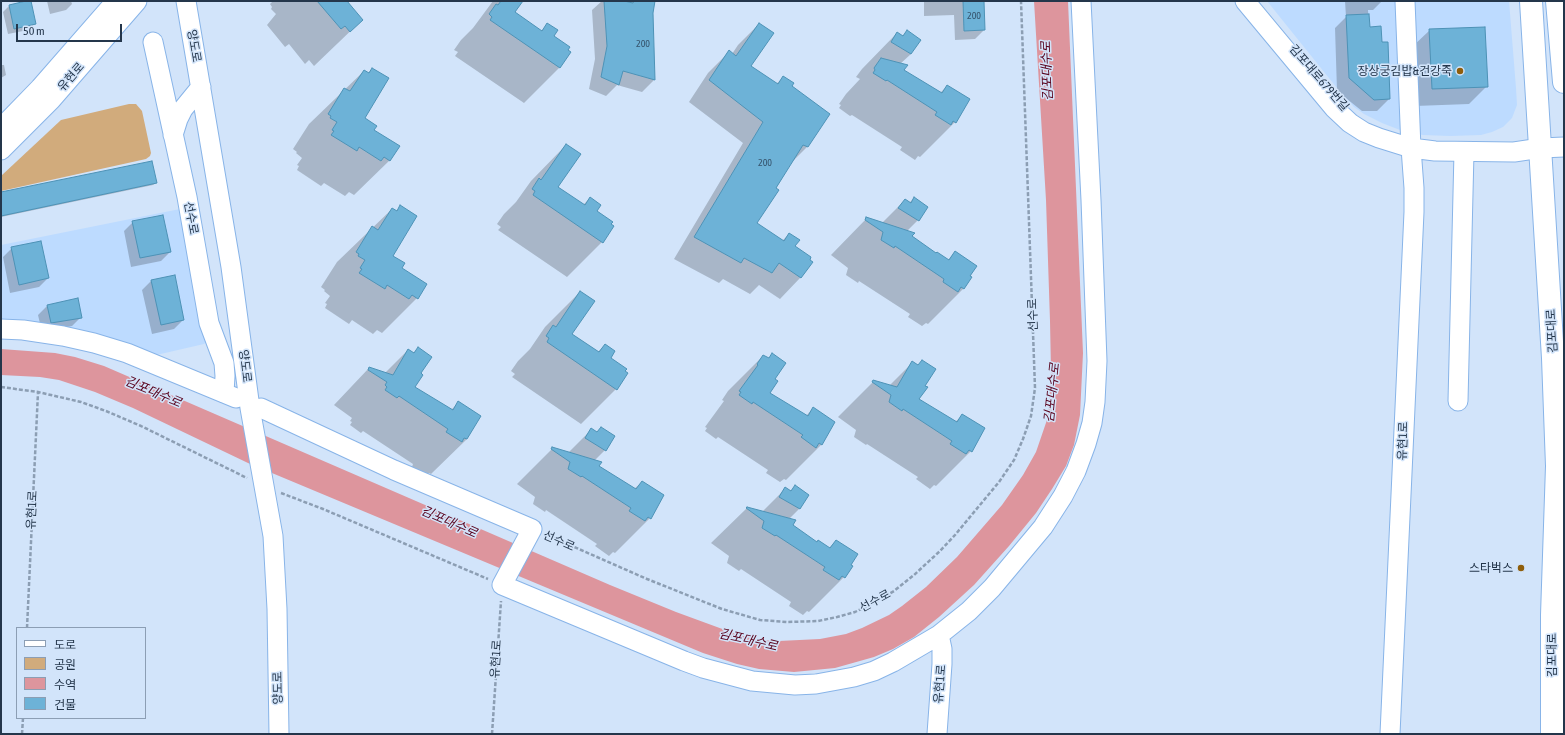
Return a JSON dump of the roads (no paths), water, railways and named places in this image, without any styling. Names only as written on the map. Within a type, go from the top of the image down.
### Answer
[{"type":"main road","name":"김포대로","points":[[1532,1],[1553,358],[1557,466],[1552,616],[1552,734]]},
{"type":"main road","points":[[1557,1],[1564,82]]},
{"type":"street","name":"유현로","points":[[1,128],[40,88],[116,1]]},
{"type":"street","name":"유현로","points":[[1,150],[52,100],[137,1]]},
{"type":"street","name":"양도로","points":[[186,1],[255,408],[268,481],[281,536],[284,589],[286,734]]},
{"type":"street","name":"양도로","points":[[196,1],[255,408]]},
{"type":"street","points":[[939,635],[969,611],[992,588],[1043,526],[1063,496],[1076,471],[1092,423],[1095,402],[1097,361],[1081,1]]},
{"type":"street","name":"김포대로679번길","points":[[1245,1],[1334,108],[1350,123],[1364,132],[1379,138],[1411,144],[1514,144],[1541,148]]},
{"type":"street","name":"김포대로679번길","points":[[1254,1],[1338,102],[1352,116],[1365,125],[1411,144],[1435,151],[1514,152],[1541,148],[1564,147]]},
{"type":"street","name":"유현1로","points":[[1390,734],[1414,212],[1405,1]]},
{"type":"street","name":"선수로","points":[[153,42],[198,255],[209,323],[224,364],[224,394]]},
{"type":"street","points":[[173,136],[178,119],[183,110],[201,88]]},
{"type":"street","points":[[1458,401],[1464,152]]},
{"type":"street","name":"선수로","points":[[1,329],[23,330],[63,336],[127,353],[532,529],[502,585],[703,668],[752,681],[773,684],[816,684],[854,677],[874,671],[939,635]]},
{"type":"street","name":"양도로","points":[[268,481],[276,573],[279,734]]},
{"type":"street","name":"유현1로","points":[[937,734],[942,664],[939,635]]},
{"type":"water","name":"김포대수로","points":[[1034,1],[1068,1],[1083,353],[1080,415],[1074,445],[1066,466],[1036,513],[974,585],[939,617],[914,637],[893,649],[874,657],[835,668],[794,672],[759,669],[737,664],[703,653],[248,463],[133,408],[95,392],[59,380],[40,377],[1,375],[1,349],[55,353],[75,357],[104,366],[610,585],[676,612],[736,634],[759,640],[779,641],[820,639],[846,634],[889,615],[902,606],[926,587],[957,557],[1002,505],[1023,475],[1036,452],[1048,417],[1051,371],[1046,200]]},
{"type":"place","name":"장상궁김밥&건강죽","points":[[1460,71]]},
{"type":"place","name":"스타벅스","points":[[1521,568]]}]
